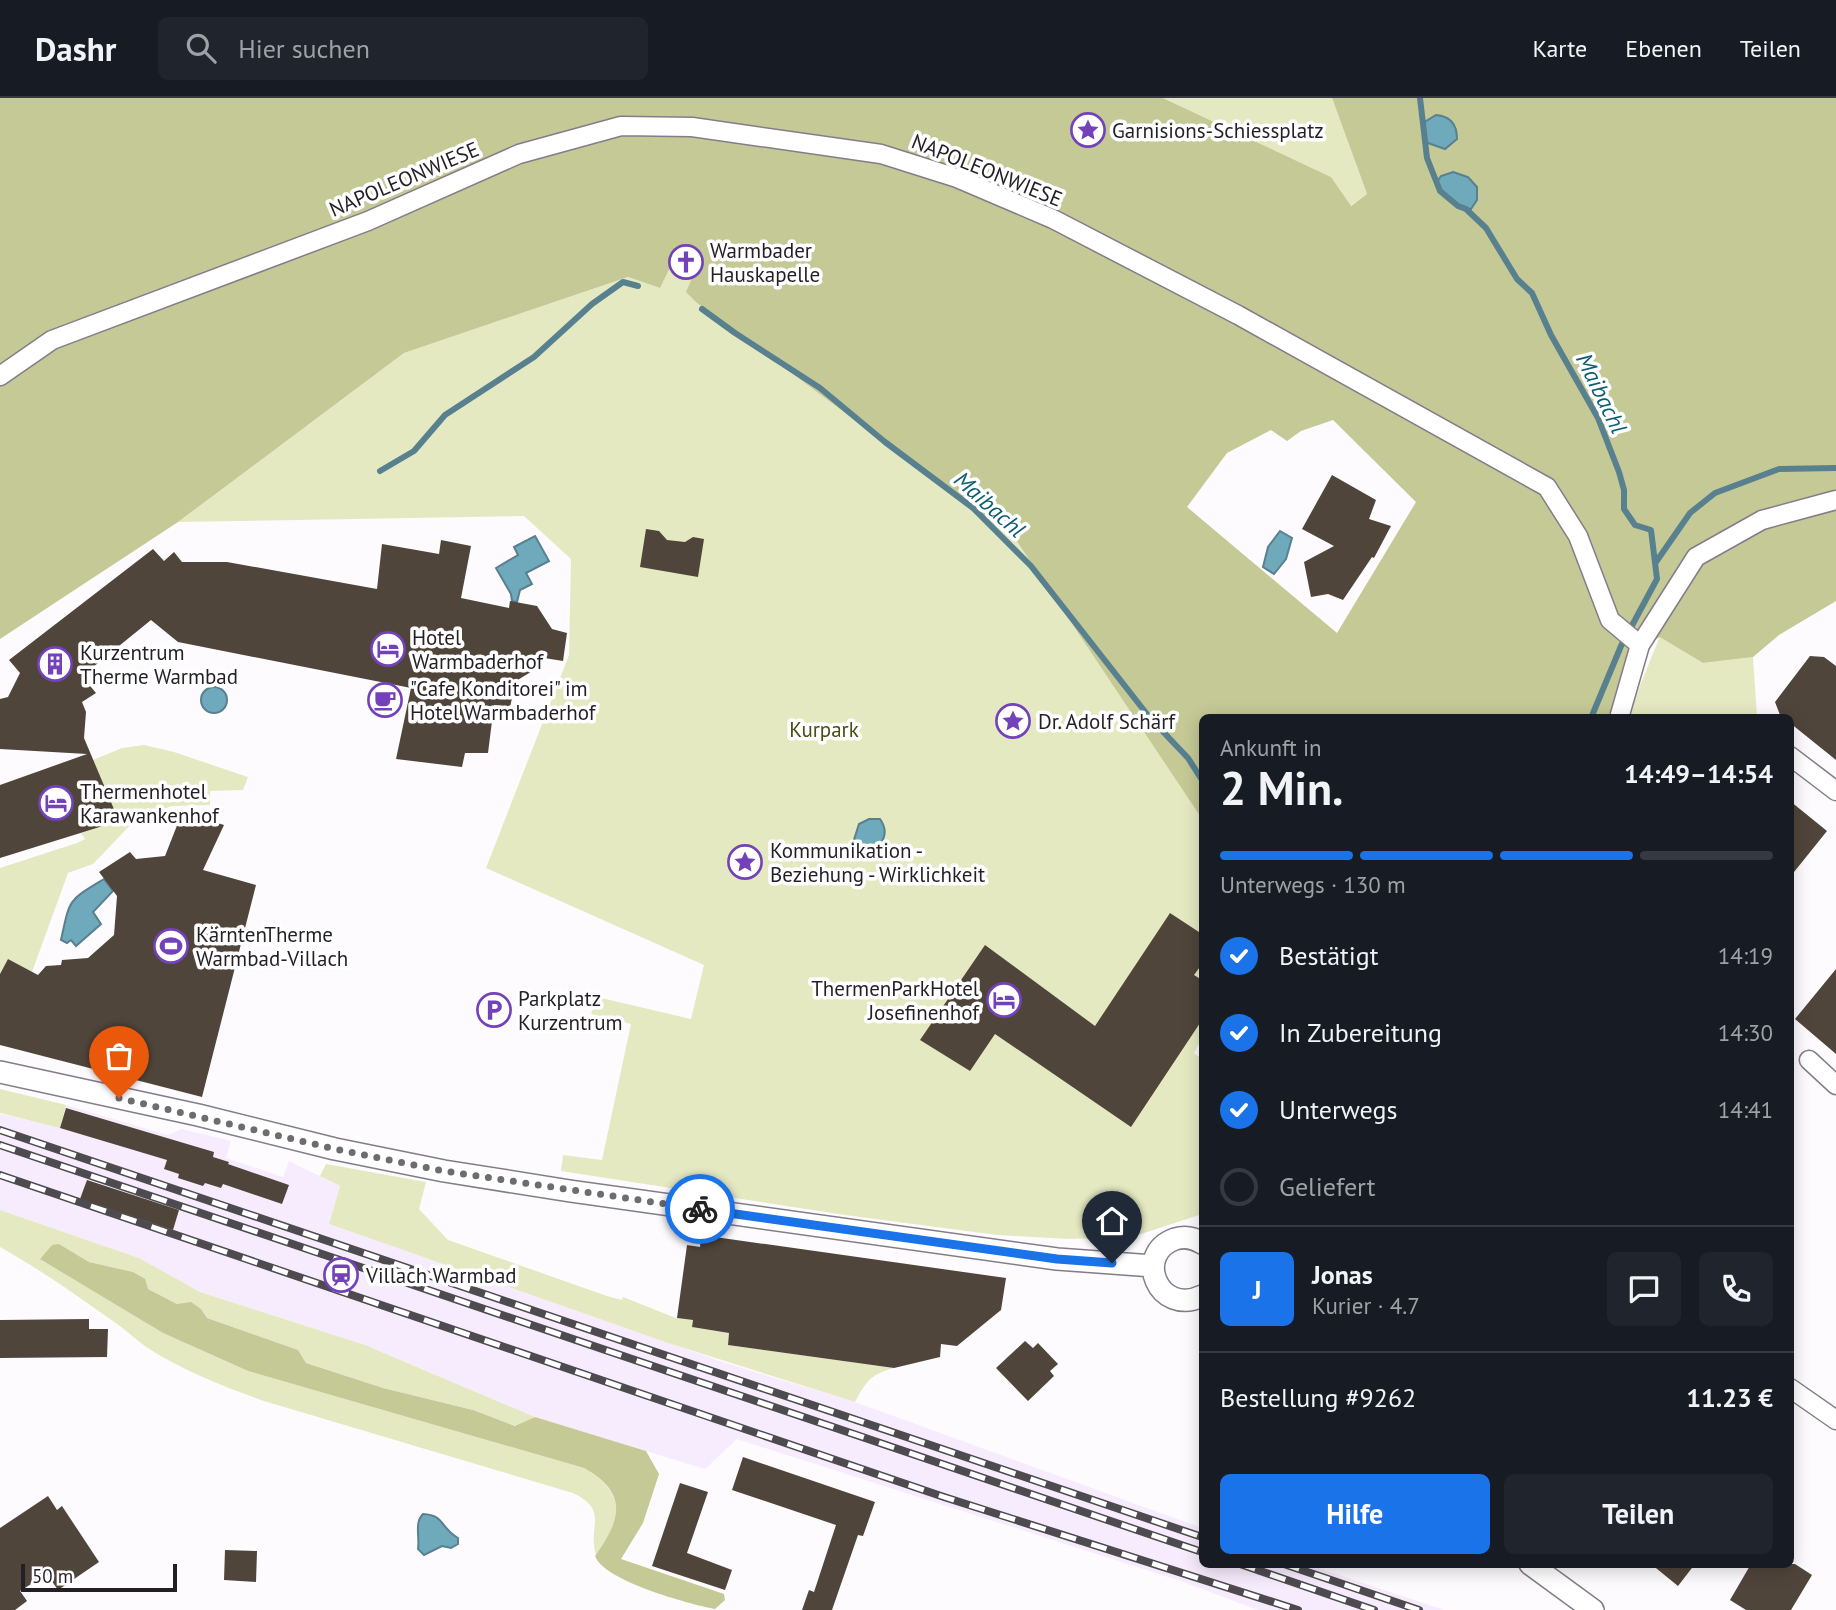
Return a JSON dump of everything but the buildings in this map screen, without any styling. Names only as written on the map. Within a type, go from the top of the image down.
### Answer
[{"type":"street","name":"NAPOLEONWIESE","points":[[0,376],[52,340],[368,221],[519,154],[621,125],[692,127],[881,154],[957,178],[1053,219],[1238,315],[1547,487],[1578,536],[1610,620],[1637,643]]},
{"type":"street","points":[[1620,714],[1637,643],[1696,557],[1762,520],[1836,500]]},
{"type":"street","points":[[1794,759],[1836,791]]},
{"type":"street","points":[[1809,1060],[1836,1085]]},
{"type":"street","points":[[0,1072],[198,1115],[335,1149],[457,1173],[1057,1259],[1153,1266]]},
{"type":"street","points":[[1199,1242],[1190,1238],[1172,1240],[1159,1251],[1153,1266],[1158,1285],[1172,1299],[1192,1300],[1199,1297]]},
{"type":"street","points":[[1794,1391],[1836,1420]]},
{"type":"street","points":[[1535,1568],[1593,1610]]},
{"type":"shaded area","name":"Villach Warmbad","points":[[66,1105],[168,1135],[182,1129],[231,1141],[226,1158],[283,1177],[289,1161],[340,1186],[329,1224],[726,1363],[855,1402],[1199,1527],[1199,1568],[1319,1568],[1444,1610],[1258,1610],[1181,1581],[737,1439],[705,1469],[535,1417],[365,1345],[200,1292],[139,1258],[0,1210],[0,1114],[60,1127]]},
{"type":"green space","points":[[0,98],[1163,98],[1331,177],[1351,206],[1367,194],[1332,98],[1836,98],[1836,601],[1779,635],[1753,657],[1703,663],[1660,637],[1630,654],[1611,714],[1199,714],[1199,814],[1016,540],[697,303],[686,292],[702,255],[681,246],[660,288],[628,277],[404,353],[178,522],[0,639]],"holes":[[[1333,420],[1416,502],[1337,633],[1187,507],[1227,453],[1271,430],[1287,441],[1301,431]]]},
{"type":"green space","points":[[1163,98],[1332,98],[1367,194],[1350,206],[1331,177]]},
{"type":"green space","name":"Kurpark","points":[[681,246],[702,255],[692,277],[697,303],[1016,540],[1199,814],[1199,1044],[1194,1053],[1199,1057],[1199,1215],[1132,1237],[1069,1239],[997,1235],[845,1215],[561,1171],[563,1155],[602,1160],[631,1024],[591,1014],[597,997],[691,1019],[704,965],[486,868],[569,655],[571,559],[524,516],[178,522],[404,353],[628,277],[660,288]]},
{"type":"green space","points":[[1660,636],[1703,663],[1753,657],[1757,714],[1629,714]]},
{"type":"green space","points":[[144,745],[174,752],[248,777],[243,790],[210,791],[210,805],[172,806],[138,817],[93,864],[68,873],[32,972],[8,959],[0,974],[0,868],[77,843],[85,839],[81,833],[119,821],[93,760],[122,748]]},
{"type":"green space","points":[[0,1089],[66,1105],[60,1128],[0,1113]]},
{"type":"green space","points":[[326,1164],[426,1182],[419,1209],[448,1240],[607,1296],[622,1300],[623,1297],[676,1318],[693,1320],[692,1327],[729,1333],[728,1345],[894,1368],[870,1379],[855,1402],[668,1343],[329,1224],[340,1186],[320,1176]]},
{"type":"green space","points":[[0,1210],[139,1258],[200,1292],[365,1345],[535,1417],[516,1426],[473,1410],[383,1388],[306,1363],[298,1350],[207,1318],[201,1309],[177,1304],[148,1289],[133,1272],[89,1262],[59,1244],[40,1258],[163,1333],[248,1371],[584,1468],[607,1487],[613,1497],[616,1518],[612,1530],[596,1555],[594,1513],[591,1506],[573,1493],[264,1401],[220,1385],[178,1365],[147,1347],[74,1294],[0,1247]]},
{"type":"green space","points":[[59,1244],[89,1262],[133,1272],[145,1279],[148,1289],[177,1304],[191,1302],[201,1309],[207,1318],[298,1350],[306,1363],[383,1388],[473,1410],[515,1426],[535,1417],[646,1451],[659,1474],[643,1523],[621,1559],[724,1594],[725,1600],[715,1609],[687,1602],[630,1582],[602,1565],[595,1556],[615,1518],[614,1497],[598,1477],[584,1468],[248,1371],[163,1333],[40,1259],[52,1245]]},
{"type":"water","points":[[1436,115],[1449,119],[1456,129],[1457,139],[1445,149],[1425,142],[1423,123]]},
{"type":"water","points":[[1453,172],[1468,177],[1477,187],[1477,200],[1471,209],[1455,204],[1439,187],[1437,182],[1441,176]]},
{"type":"water","points":[[1280,531],[1292,538],[1286,559],[1274,574],[1263,567],[1268,547]]},
{"type":"water","points":[[535,536],[549,561],[526,573],[532,584],[520,590],[517,602],[512,601],[511,594],[496,568],[518,555],[514,547]]},
{"type":"water","points":[[214,687],[223,691],[227,700],[223,709],[214,713],[205,709],[201,700],[205,691]]},
{"type":"water","points":[[869,819],[880,819],[884,826],[884,838],[877,848],[859,859],[851,849],[859,824]]},
{"type":"water","points":[[104,879],[113,891],[93,912],[101,924],[76,946],[71,940],[67,943],[61,940],[72,902]]},
{"type":"water","points":[[423,1514],[439,1519],[458,1538],[458,1544],[451,1548],[442,1546],[424,1555],[418,1549],[418,1526]]},
{"type":"waterway","name":"Maibachl","points":[[1420,98],[1427,158],[1440,191],[1466,209],[1486,228],[1517,279],[1532,293],[1551,335],[1598,418],[1619,472],[1624,490],[1624,509],[1635,525],[1651,530],[1657,579],[1621,646],[1593,714]]},
{"type":"waterway","name":"Maibachl","points":[[380,471],[414,451],[445,415],[534,357],[592,304],[623,282],[638,286]]},
{"type":"waterway","name":"Maibachl","points":[[702,309],[820,388],[885,442],[973,508],[1031,566],[1150,718],[1188,758],[1199,775]]},
{"type":"waterway","points":[[1656,562],[1690,513],[1715,493],[1779,469],[1836,468]]},
{"type":"railway","points":[[0,1130],[1199,1536]]},
{"type":"railway","points":[[0,1145],[1199,1551]]},
{"type":"railway","points":[[0,1175],[944,1497],[1298,1610]]},
{"type":"railway","points":[[1252,1568],[1374,1610]]},
{"type":"railway","points":[[1296,1568],[1419,1610]]},
{"type":"way so far","points":[[119,1098],[335,1149],[444,1171],[700,1209]]},
{"type":"place","name":"Garnisions-Schiessplatz","points":[[1088,130]]},
{"type":"place","name":"Warmbader Hauskapelle","points":[[686,262]]},
{"type":"place","name":"Hotel Warmbaderhof","points":[[388,649]]},
{"type":"place","name":"Kurzentrum Therme Warmbad","points":[[55,664]]},
{"type":"place","name":"\"Cafe Konditorei\" im Hotel Warmbaderhof","points":[[385,700]]},
{"type":"place","name":"Dr. Adolf Schärf","points":[[1013,721]]},
{"type":"place","name":"Thermenhotel Karawankenhof","points":[[56,803]]},
{"type":"place","name":"Kommunikation - Beziehung - Wirklichkeit","points":[[745,862]]},
{"type":"place","name":"KärntenTherme Warmbad-Villach","points":[[171,946]]},
{"type":"place","name":"ThermenParkHotel Josefinenhof","points":[[1004,1000]]},
{"type":"place","name":"Parkplatz Kurzentrum","points":[[494,1010]]},
{"type":"place","name":"Villach Warmbad","points":[[341,1275]]},
{"type":"route","points":[[700,1209],[1057,1259],[1112,1263]]}]
